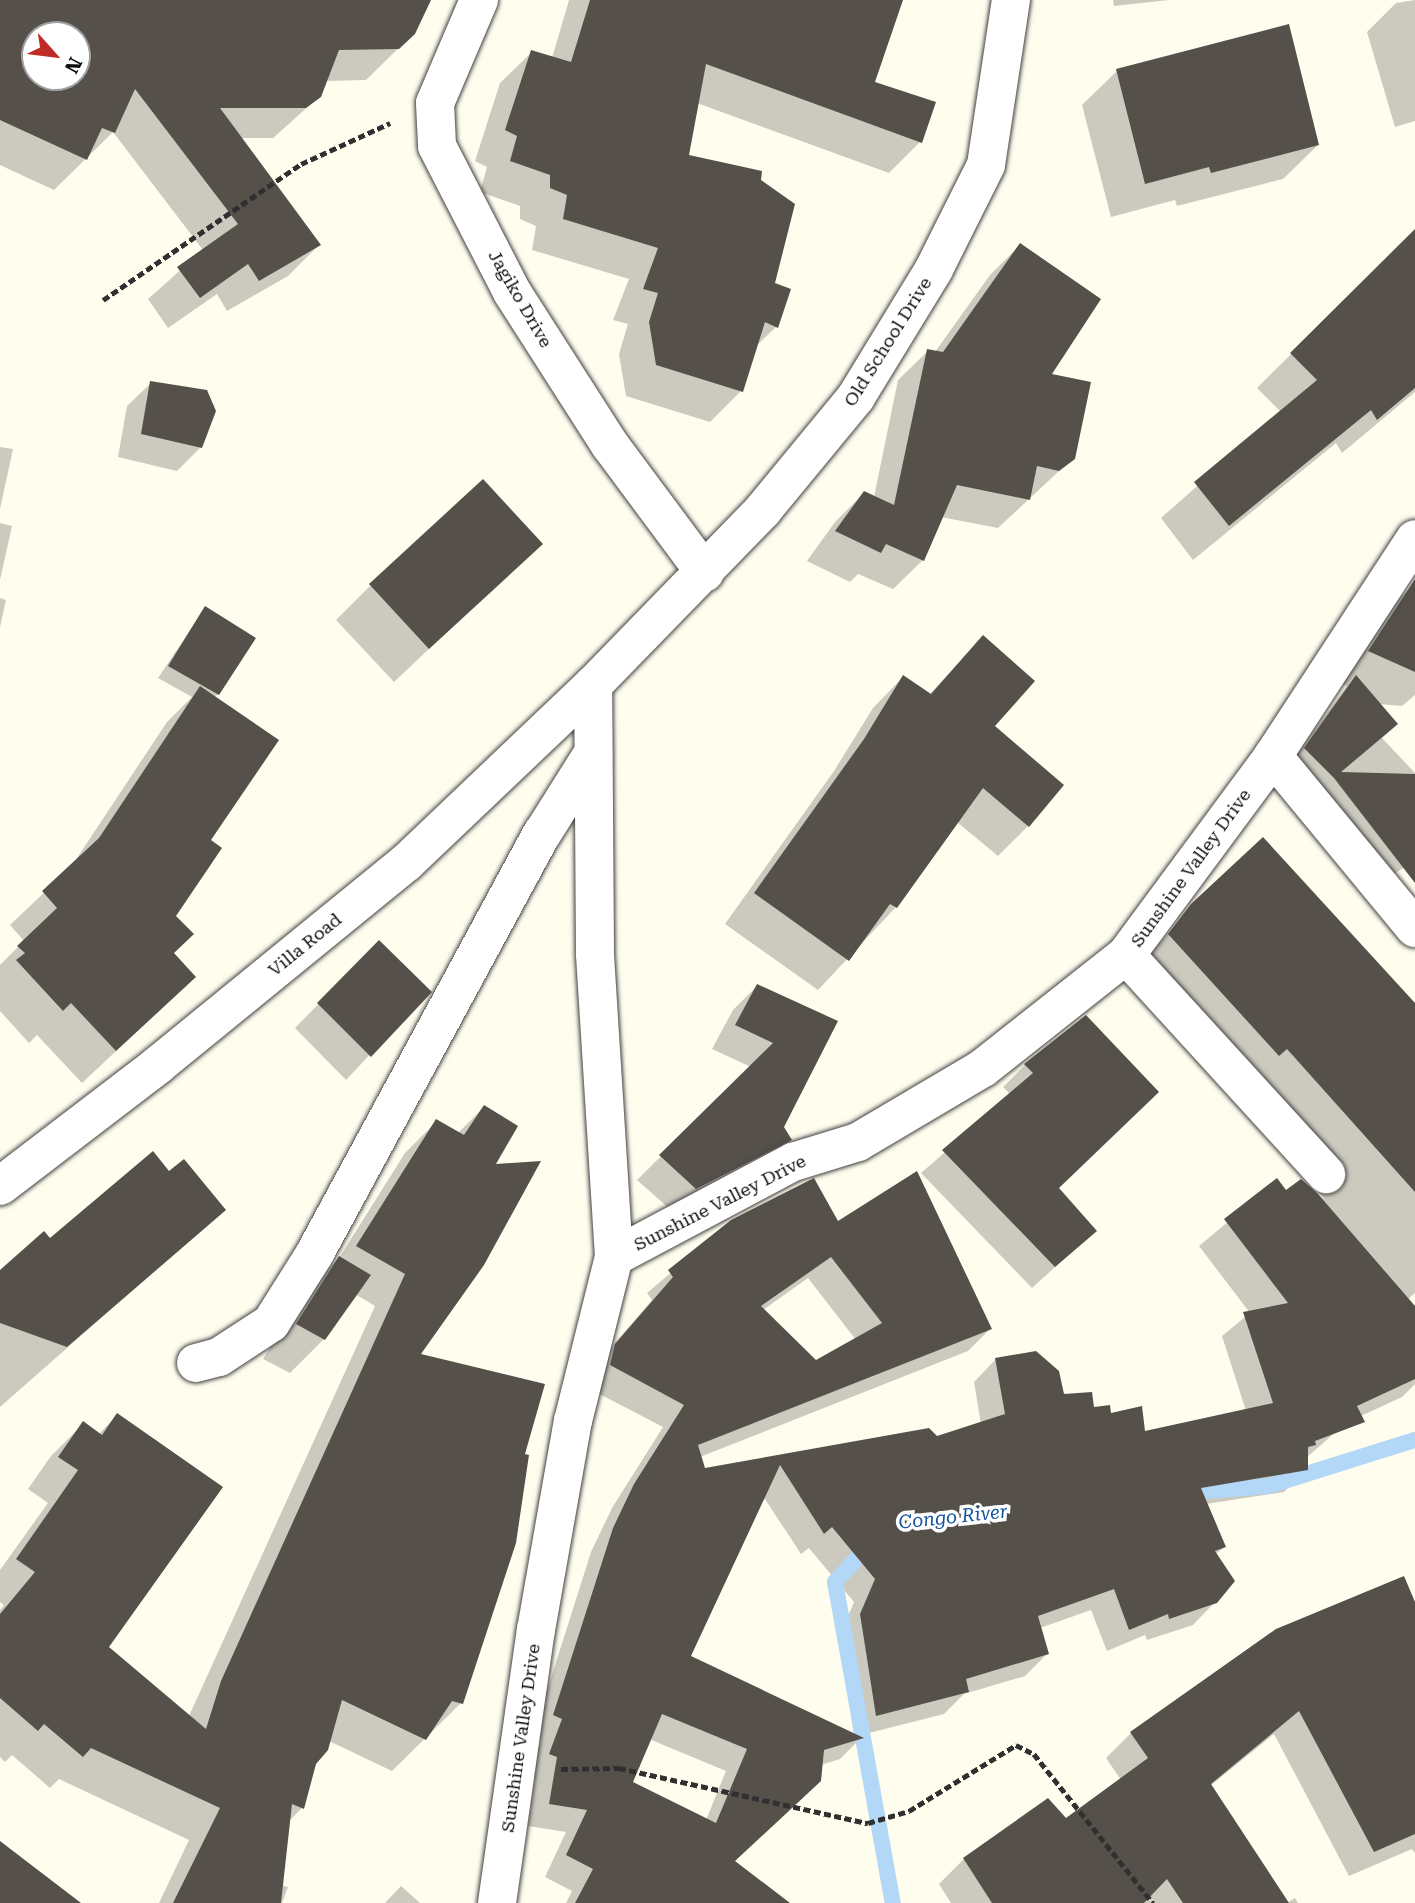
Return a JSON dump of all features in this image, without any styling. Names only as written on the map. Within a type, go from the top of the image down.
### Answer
[{"type":"street","name":"Jagiko Drive","points":[[479,0],[435,103],[437,146],[512,292],[610,445],[705,573]]},
{"type":"street","name":"Old School Drive","points":[[593,685],[705,573],[856,397],[934,269],[986,165],[1011,0]]},
{"type":"street","name":"Sunshine Valley Drive","points":[[497,1903],[526,1727],[537,1630],[573,1421],[614,1257],[793,1162],[870,1135],[983,1068],[1126,955],[1273,756],[1415,539]]},
{"type":"street","points":[[593,685],[595,953],[614,1257]]},
{"type":"street","name":"Villa Road","points":[[0,1186],[159,1065],[406,863],[593,685]]},
{"type":"street","points":[[197,1363],[219,1357],[271,1322],[315,1253],[542,834],[593,753]]},
{"type":"street","points":[[1273,756],[1415,928]]},
{"type":"street","points":[[1126,955],[1326,1174]]},
{"type":"path","points":[[103,300],[301,164],[435,103]]},
{"type":"path","points":[[526,1727],[552,1769],[619,1768],[868,1823],[909,1811],[1016,1745],[1034,1754],[1153,1903]]},
{"type":"building","points":[[0,0],[431,0],[415,34],[399,49],[339,50],[321,97],[306,108],[220,108],[321,245],[259,281],[248,264],[200,298],[177,267],[238,224],[135,89],[115,133],[102,128],[87,160],[0,120]]},
{"type":"building","points":[[590,0],[903,0],[875,82],[936,102],[922,143],[706,64],[689,155],[762,171],[761,180],[795,204],[775,283],[791,289],[778,328],[765,322],[743,392],[656,365],[649,322],[658,293],[643,289],[658,248],[563,219],[567,195],[550,188],[550,175],[510,161],[517,136],[505,130],[531,50],[571,62]]},
{"type":"building","points":[[1289,24],[1319,145],[1211,173],[1209,167],[1145,184],[1116,69]]},
{"type":"building","points":[[1415,229],[1415,388],[1377,420],[1371,410],[1229,526],[1194,482],[1317,380],[1290,353]]},
{"type":"building","points":[[1020,243],[1101,299],[1052,374],[1091,382],[1075,459],[1059,471],[1037,466],[1030,500],[957,485],[924,561],[886,544],[881,553],[835,531],[864,491],[894,505],[927,349],[943,352]]},
{"type":"building","points":[[150,381],[207,390],[216,411],[202,448],[141,434]]},
{"type":"building","points":[[483,479],[543,544],[429,649],[369,584]]},
{"type":"building","points":[[1415,579],[1415,672],[1368,651]]},
{"type":"building","points":[[205,606],[256,638],[219,695],[168,666]]},
{"type":"building","points":[[983,635],[1035,681],[995,726],[1064,785],[1029,827],[983,788],[897,908],[890,904],[849,961],[754,893],[864,739],[903,675],[931,694]]},
{"type":"building","points":[[1356,675],[1398,724],[1341,772],[1415,774],[1415,883],[1334,778],[1304,748]]},
{"type":"building","points":[[200,686],[279,740],[211,840],[222,848],[176,916],[194,934],[174,953],[196,977],[116,1051],[71,1003],[63,1011],[16,960],[25,953],[17,946],[57,908],[42,891],[99,838]]},
{"type":"building","points":[[1263,837],[1415,1003],[1415,1192],[1287,1049],[1279,1056],[1168,934],[1191,904]]},
{"type":"building","points":[[379,940],[432,992],[371,1057],[317,1003]]},
{"type":"building","points":[[757,984],[838,1021],[784,1127],[792,1140],[696,1189],[659,1155],[773,1043],[735,1025]]},
{"type":"building","points":[[1086,1015],[1159,1092],[1059,1188],[1097,1231],[1055,1267],[942,1150],[1033,1073],[1024,1064]]},
{"type":"building","points":[[484,1105],[518,1126],[496,1164],[541,1161],[484,1265],[421,1354],[545,1384],[525,1454],[529,1455],[516,1543],[463,1704],[452,1701],[426,1740],[342,1700],[328,1750],[316,1764],[304,1809],[292,1804],[281,1903],[173,1903],[220,1808],[91,1748],[83,1757],[44,1724],[38,1731],[0,1698],[0,1614],[35,1572],[16,1559],[78,1470],[58,1457],[83,1421],[102,1435],[117,1413],[223,1487],[109,1647],[206,1729],[221,1681],[405,1274],[356,1246],[436,1119],[464,1135]]},
{"type":"building","points":[[153,1151],[169,1171],[184,1159],[226,1210],[67,1347],[0,1323],[0,1270],[44,1231],[50,1238]]},
{"type":"building","points":[[917,1171],[992,1329],[698,1445],[705,1468],[929,1428],[937,1436],[1005,1414],[995,1358],[1036,1351],[1059,1371],[1064,1394],[1092,1392],[1094,1407],[1110,1405],[1111,1413],[1142,1406],[1145,1431],[1273,1403],[1243,1312],[1288,1303],[1224,1219],[1277,1178],[1286,1190],[1301,1179],[1318,1194],[1415,1306],[1415,1379],[1357,1406],[1365,1422],[1315,1441],[1316,1445],[1308,1447],[1308,1470],[1201,1488],[1226,1547],[1215,1551],[1235,1581],[1217,1603],[1169,1619],[1168,1614],[1129,1630],[1114,1589],[1038,1616],[1049,1654],[966,1679],[969,1692],[876,1716],[860,1614],[875,1579],[832,1527],[824,1534],[780,1465],[691,1656],[864,1738],[824,1750],[821,1781],[735,1861],[790,1903],[575,1903],[593,1869],[566,1855],[587,1810],[549,1804],[557,1757],[549,1754],[562,1719],[553,1715],[613,1528],[634,1484],[684,1405],[610,1365],[615,1344],[673,1277],[668,1270],[731,1220],[814,1178],[838,1221]],"holes":[[[831,1257],[882,1323],[816,1360],[761,1306]],[[662,1714],[747,1749],[716,1823],[633,1782]]]},
{"type":"building","points":[[339,1256],[371,1275],[325,1340],[296,1324]]},
{"type":"building","points":[[1404,1576],[1415,1602],[1415,1834],[1374,1852],[1299,1711],[1211,1784],[1289,1903],[1183,1903],[1167,1879],[1144,1903],[992,1903],[963,1858],[1048,1798],[1066,1818],[1148,1758],[1130,1732],[1276,1629]]},
{"type":"building","points":[[0,1841],[81,1903],[0,1903]]},
{"type":"waterway","name":"Congo River","points":[[1183,1493],[1268,1486],[1415,1440]]},
{"type":"waterway","name":"Congo River","points":[[871,1543],[835,1582],[893,1903]]}]
